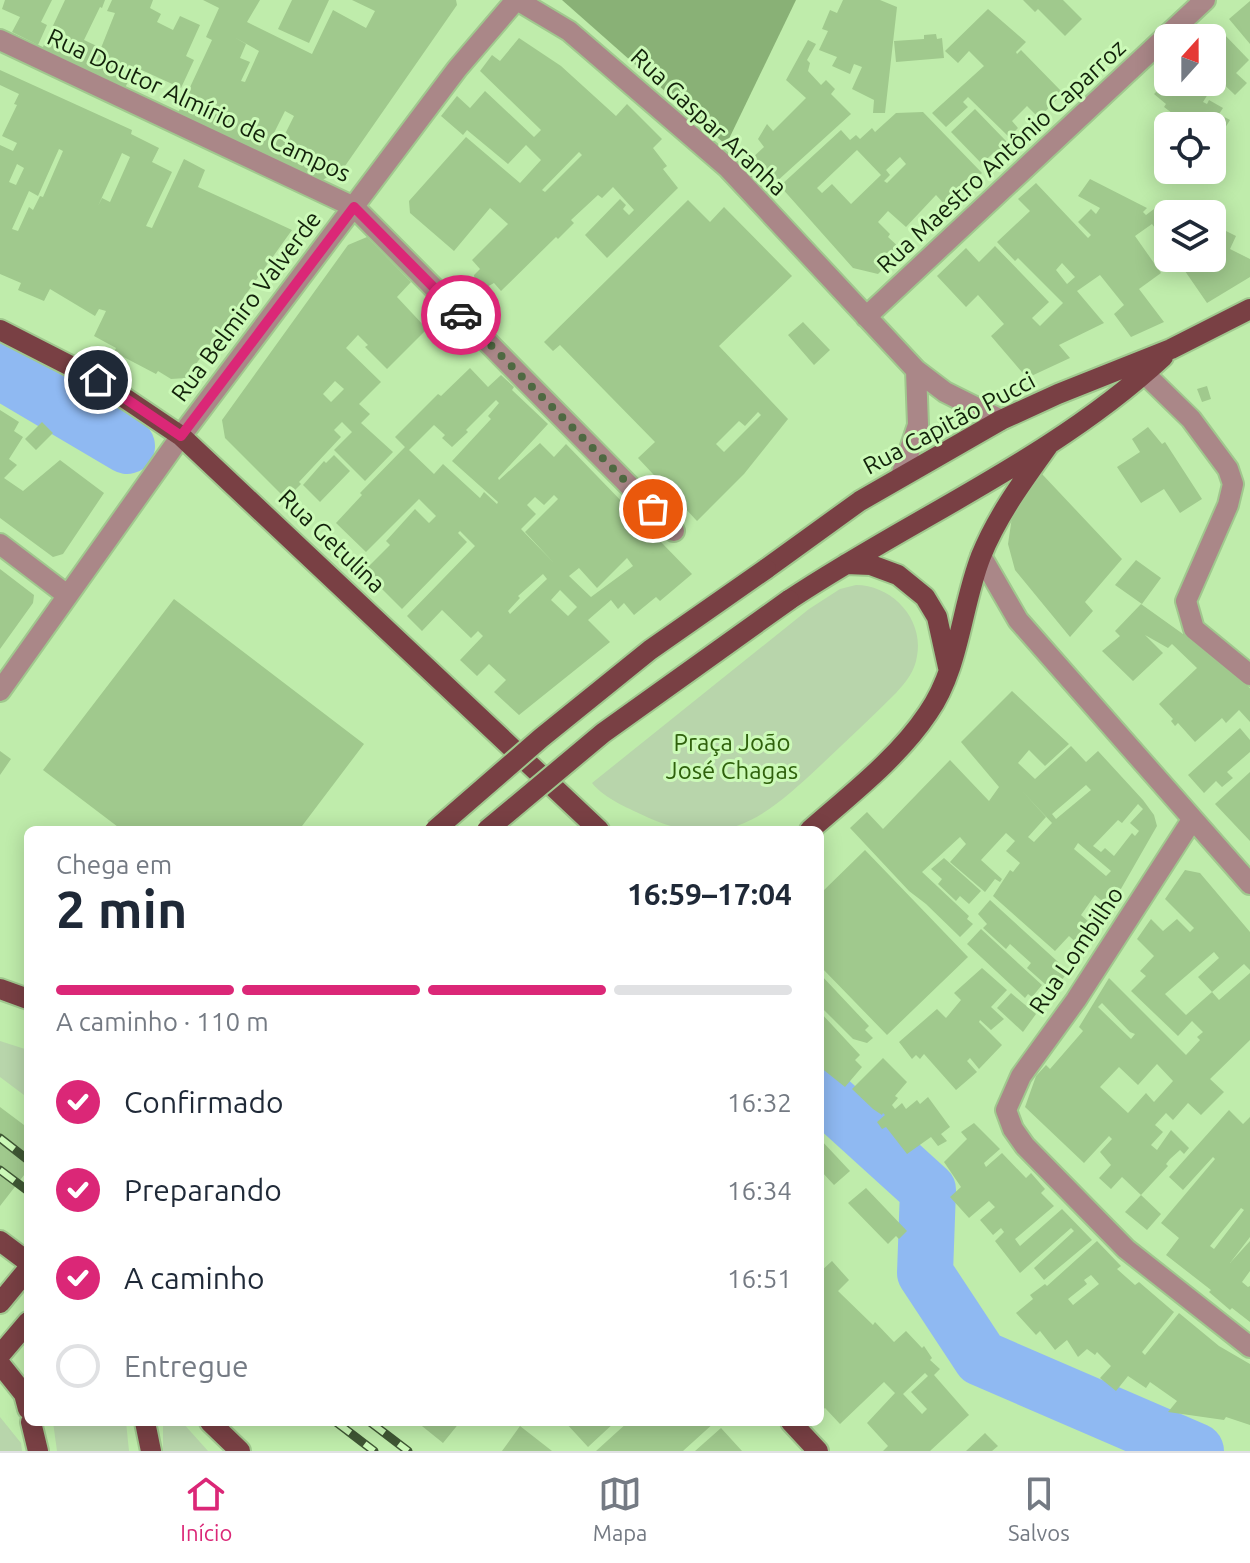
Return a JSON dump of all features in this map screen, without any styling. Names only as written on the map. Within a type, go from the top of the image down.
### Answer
[{"type":"main road","name":"Rua Capitão Pucci","points":[[440,826],[541,738],[650,650],[860,501],[1001,420],[1171,349],[1250,309]]},
{"type":"main road","name":"Rua Getulina","points":[[0,330],[98,380],[181,436],[237,486],[578,820]]},
{"type":"main road","name":"Rua Capitão Pucci","points":[[1048,446],[1145,374],[1171,349]]},
{"type":"main road","points":[[814,826],[906,741],[929,711],[949,671],[981,556],[1011,498],[1048,446]]},
{"type":"main road","points":[[492,826],[603,733],[789,600],[844,563],[1048,446]]},
{"type":"main road","points":[[844,563],[871,565],[898,575],[925,597],[937,617],[949,671]]},
{"type":"main road","points":[[0,989],[24,998]]},
{"type":"main road","points":[[0,1241],[24,1259]]},
{"type":"main road","points":[[0,1303],[24,1274]]},
{"type":"main road","points":[[0,1355],[24,1327]]},
{"type":"main road","points":[[0,1364],[24,1395]]},
{"type":"main road","points":[[0,1395],[24,1399]]},
{"type":"main road","points":[[32,1426],[38,1451]]},
{"type":"main road","points":[[146,1426],[151,1451]]},
{"type":"main road","points":[[214,1426],[240,1451]]},
{"type":"main road","points":[[795,1426],[818,1451]]},
{"type":"street","name":"Rua Belmiro Valverde","points":[[0,691],[181,436],[457,69],[517,0]]},
{"type":"street","name":"Rua Gaspar Aranha","points":[[517,0],[569,31],[728,168],[916,370],[945,392],[1001,420]]},
{"type":"street","name":"Rua Maestro Antônio Caparroz","points":[[866,317],[1205,0]]},
{"type":"street","name":"Rua Doutor Almírio de Campos","points":[[0,40],[354,207],[674,531]]},
{"type":"street","points":[[901,476],[918,425],[916,370]]},
{"type":"street","points":[[1145,374],[1191,419],[1228,469],[1233,484],[1228,505],[1186,601],[1194,629],[1250,675]]},
{"type":"street","points":[[0,544],[67,595]]},
{"type":"street","points":[[981,556],[1018,620],[1250,884]]},
{"type":"street","name":"Rua Lombilho","points":[[1192,820],[1076,1000],[1021,1076],[1006,1110],[1013,1129],[1025,1146],[1126,1249],[1250,1347]]},
{"type":"green space","points":[[562,0],[796,0],[726,145]]},
{"type":"green space","name":"Praça João José Chagas","points":[[856,585],[869,587],[882,591],[903,607],[910,617],[918,642],[914,667],[896,693],[782,800],[735,826],[671,826],[611,799],[592,783],[809,609],[840,589]]},
{"type":"green space","points":[[0,1041],[24,1049],[24,1095],[0,1077]]},
{"type":"green space","points":[[0,1417],[21,1443],[22,1451],[0,1451]]},
{"type":"green space","points":[[54,1426],[126,1426],[129,1451],[57,1451]]},
{"type":"green space","points":[[163,1426],[186,1426],[208,1451],[163,1451]]},
{"type":"building","points":[[5,0],[52,0],[41,22],[47,25],[38,45],[12,32],[20,17],[2,9]]},
{"type":"building","points":[[65,0],[105,0],[84,40],[101,48],[115,13],[107,11],[112,0],[153,0],[150,8],[161,14],[157,22],[173,30],[180,16],[200,25],[186,56],[194,60],[181,88],[135,67],[125,88],[42,49]]},
{"type":"building","points":[[203,0],[260,0],[247,22],[312,54],[333,10],[366,28],[375,11],[352,0],[456,0],[457,5],[345,166],[321,181],[178,113],[212,40],[206,37],[219,8]],"holes":[[[234,37],[259,51],[245,82],[241,81],[250,62],[240,58],[246,44]],[[285,111],[294,116],[282,140],[273,135]]]},
{"type":"building","points":[[292,0],[329,0],[309,43],[278,29]]},
{"type":"building","points":[[843,0],[880,0],[897,7],[885,113],[873,113],[874,100],[852,89],[862,67],[854,64],[850,74],[832,66],[837,57],[819,50],[828,31],[822,29],[830,10],[837,13]]},
{"type":"building","points":[[1023,0],[1063,0],[1082,19],[1065,36],[1038,9],[1035,12]]},
{"type":"building","points":[[1250,1],[1250,44],[1229,19]]},
{"type":"building","points":[[988,9],[1026,42],[1017,54],[1021,50],[1063,93],[1039,118],[1027,106],[1012,121],[1018,128],[1009,137],[968,97],[963,102],[968,107],[946,127],[932,113],[984,66],[969,51],[958,63],[945,51]]},
{"type":"building","points":[[936,34],[937,39],[942,38],[944,58],[896,62],[894,41],[924,39],[924,35]]},
{"type":"building","points":[[1226,36],[1249,60],[1236,73],[1247,83],[1235,95],[1226,86]]},
{"type":"building","points":[[519,38],[561,66],[616,116],[627,104],[662,139],[653,148],[667,166],[663,169],[678,188],[607,258],[585,235],[620,199],[629,215],[634,210],[613,187],[602,198],[598,195],[571,220],[574,223],[558,239],[556,237],[501,291],[494,283],[485,288],[475,283],[474,275],[480,269],[472,260],[508,224],[490,208],[454,251],[410,213],[409,201],[466,137],[520,183],[541,160],[526,145],[508,164],[467,130],[463,135],[441,116],[457,96],[470,108],[485,91],[534,137],[541,130],[480,71],[492,55],[500,61]],"holes":[[[579,152],[582,155],[545,192],[542,190]]]},
{"type":"building","points":[[808,40],[816,44],[807,60],[810,63],[808,71],[821,85],[826,80],[835,89],[831,94],[851,114],[775,183],[751,159],[764,147],[758,139],[767,124],[773,131],[806,98],[786,80]]},
{"type":"building","points":[[0,70],[132,130],[131,134],[159,148],[152,162],[172,172],[146,226],[152,228],[184,159],[205,170],[198,187],[292,230],[186,378],[171,379],[158,371],[156,374],[114,352],[116,348],[94,336],[106,311],[99,309],[95,316],[50,289],[44,301],[18,290],[21,283],[0,274],[0,145],[13,151],[17,143],[2,136],[19,94],[0,85]],"holes":[[[59,149],[63,151],[43,197],[40,196],[33,210],[29,207],[18,231],[12,229],[29,191],[38,196]],[[122,153],[130,157],[110,202],[102,198],[98,206]],[[17,164],[24,168],[16,185],[9,182]]]},
{"type":"building","points":[[1156,96],[1207,96],[1203,102],[1207,104],[1209,100],[1223,108],[1220,112],[1171,112],[1164,107],[1166,104]]},
{"type":"building","points":[[975,109],[1007,142],[997,155],[994,152],[982,164],[951,132]]},
{"type":"building","points":[[923,112],[982,173],[947,207],[936,195],[906,227],[888,211],[878,222],[902,250],[878,274],[853,268],[780,186],[841,130],[850,140],[856,135],[860,139],[872,128],[875,132],[896,113]],"holes":[[[857,150],[881,175],[851,204],[832,184],[822,193],[817,188]],[[900,157],[906,164],[887,183],[884,181],[890,175],[886,170]]]},
{"type":"building","points":[[1090,179],[1147,208],[1143,212],[1146,215],[1154,209],[1154,227],[1152,224],[1135,236],[1154,263],[1154,272],[1161,273],[1139,289],[1164,322],[1131,337],[1114,314],[1124,305],[1100,275],[1077,291],[1104,323],[1059,345],[1070,358],[1027,378],[991,336],[1004,324],[978,295],[966,307],[937,276],[966,248],[979,262],[995,246],[1049,302],[1032,318],[1040,326],[1063,303],[1018,258],[1015,261],[997,242],[1030,211],[1018,199],[1036,183],[1088,238],[1091,235],[1078,222],[1091,209],[1096,214],[1100,208],[1078,196]],"holes":[[[1062,263],[1075,277],[1067,284],[1056,270]]]},
{"type":"building","points":[[688,200],[710,222],[724,207],[792,276],[719,346],[788,419],[744,474],[697,521],[638,458],[655,442],[560,345],[553,351],[544,342]],"holes":[[[758,412],[761,415],[724,452],[716,444],[739,421],[745,426]]]},
{"type":"building","points":[[1226,231],[1236,236],[1230,249],[1250,259],[1250,277],[1207,303],[1186,272],[1226,272]]},
{"type":"building","points":[[367,237],[411,282],[397,297],[427,329],[387,369],[365,347],[368,345],[358,335],[346,348],[381,382],[359,404],[370,414],[361,423],[393,452],[365,481],[334,450],[352,432],[342,422],[334,430],[341,437],[286,499],[225,438],[222,420],[348,245]],"holes":[[[335,381],[344,389],[331,402],[323,394]]]},
{"type":"building","points":[[803,322],[830,350],[814,365],[788,335]]},
{"type":"building","points":[[470,368],[488,387],[501,375],[514,387],[512,390],[548,424],[499,480],[540,443],[554,457],[566,444],[692,574],[660,601],[656,597],[634,615],[624,603],[618,609],[611,600],[588,620],[610,642],[519,715],[494,692],[506,680],[489,664],[477,676],[460,660],[483,636],[478,631],[471,638],[442,610],[422,631],[407,616],[475,546],[460,531],[458,533],[467,542],[402,609],[364,571],[390,545],[386,541],[415,509],[429,523],[436,516],[419,499],[366,552],[336,523],[405,447],[395,437],[438,394],[441,396]],"holes":[[[496,400],[499,403],[488,416],[491,419],[452,461],[497,504],[484,492],[480,498],[443,464],[434,474],[409,450],[434,425],[452,447],[468,432],[466,430]],[[554,495],[558,499],[525,532],[554,563],[521,529],[536,514],[527,505],[535,497],[544,505]],[[627,558],[633,566],[591,597],[569,576],[579,568],[597,588]],[[543,574],[547,579],[510,614],[508,611],[520,598],[518,596]],[[560,590],[577,607],[568,616],[551,600]]]},
{"type":"building","points":[[1207,386],[1211,399],[1202,402],[1197,389]]},
{"type":"building","points":[[0,410],[19,422],[14,431],[23,437],[9,459],[17,465],[4,478],[23,491],[60,460],[104,493],[63,554],[53,557],[0,518]]},
{"type":"building","points":[[42,422],[53,433],[36,450],[25,439]]},
{"type":"building","points":[[1148,427],[1162,444],[1165,442],[1202,499],[1180,513],[1164,489],[1141,503],[1117,467],[1140,452],[1132,439]]},
{"type":"building","points":[[334,455],[350,471],[320,502],[303,485],[324,461],[326,463]]},
{"type":"building","points":[[1042,474],[1122,559],[1085,602],[1093,611],[1070,637],[1015,570],[1008,544],[1012,517],[1024,493]]},
{"type":"building","points":[[1136,560],[1161,578],[1142,604],[1115,585]]},
{"type":"building","points":[[0,569],[34,595],[33,603],[0,649]]},
{"type":"building","points":[[174,599],[364,744],[302,826],[117,826],[43,770]]},
{"type":"building","points":[[1141,604],[1183,634],[1185,632],[1250,688],[1250,722],[1239,710],[1226,723],[1222,718],[1195,742],[1178,723],[1175,726],[1171,721],[1173,719],[1159,704],[1197,668],[1172,644],[1168,648],[1145,635],[1163,653],[1133,681],[1102,651],[1120,636],[1115,631]]},
{"type":"building","points":[[1012,691],[1069,744],[1045,766],[1029,750],[1018,763],[1035,779],[1071,746],[1086,762],[1098,751],[1154,815],[1157,826],[1110,908],[1095,895],[1081,915],[1098,930],[1084,950],[1069,936],[1055,951],[993,896],[1010,870],[1013,872],[1020,863],[1006,851],[1015,841],[1006,833],[981,860],[1002,879],[1000,882],[995,879],[985,892],[950,862],[966,844],[960,837],[922,872],[969,916],[967,919],[973,924],[960,937],[909,891],[850,828],[867,812],[883,829],[950,760],[989,801],[999,787],[961,742]],"holes":[[[1086,785],[1091,790],[1056,819],[1052,814]],[[1022,791],[1052,823],[1034,842],[1028,837],[1046,817]],[[1138,804],[1143,809],[1130,823],[1139,831],[1135,836],[1132,833],[1114,856],[1105,848],[1101,852],[1093,846],[1118,820],[1122,823]],[[1078,843],[1111,871],[1106,876],[1074,849]]]},
{"type":"building","points":[[1240,728],[1250,740],[1250,752],[1227,772],[1233,778],[1222,787],[1216,781],[1204,793],[1188,775]]},
{"type":"building","points":[[0,751],[11,759],[0,775]]},
{"type":"building","points":[[1250,772],[1250,841],[1215,804]]},
{"type":"building","points":[[865,850],[968,957],[887,1035],[824,970],[824,890]]},
{"type":"building","points":[[944,858],[981,891],[969,904],[960,896],[956,901],[938,884],[942,879],[931,869]]},
{"type":"building","points":[[1185,870],[1200,873],[1250,932],[1250,970],[1244,964],[1212,992],[1219,1000],[1250,973],[1250,1040],[1210,1079],[1224,1092],[1201,1115],[1188,1103],[1173,1120],[1166,1113],[1155,1125],[1163,1132],[1151,1145],[1157,1150],[1171,1130],[1189,1148],[1184,1154],[1180,1150],[1170,1159],[1166,1164],[1168,1166],[1141,1195],[1122,1177],[1111,1189],[1099,1178],[1111,1165],[1100,1152],[1112,1139],[1109,1136],[1084,1163],[1025,1107],[1036,1076],[1046,1065],[1050,1069],[1083,1031],[1079,1027],[1109,978],[1186,1055],[1200,1040],[1197,1037],[1203,1032],[1192,1021],[1178,1036],[1131,991],[1146,976],[1140,971],[1154,956],[1137,939],[1151,919],[1163,931],[1177,919],[1190,932],[1194,928],[1165,899]],"holes":[[[1214,952],[1219,958],[1198,977],[1212,992],[1186,1015],[1165,994]],[[1102,1003],[1135,1034],[1131,1039],[1098,1007]],[[1157,1064],[1173,1081],[1154,1102],[1146,1093],[1128,1113],[1100,1087],[1119,1067],[1138,1085]]]},
{"type":"building","points":[[990,900],[1068,971],[1054,992],[1027,968],[1031,963],[1010,944],[1006,949],[983,928],[987,924],[978,914]]},
{"type":"building","points":[[981,929],[1042,985],[1032,997],[1028,994],[1025,998],[967,944]]},
{"type":"building","points":[[982,968],[1007,990],[991,1007],[1004,1019],[991,1030],[979,1022],[1002,1045],[979,1069],[970,1058],[967,1061],[977,1072],[956,1090],[924,1054],[920,1059],[916,1055],[912,1059],[899,1042],[937,1009],[946,1018],[961,1000],[954,993]]},
{"type":"building","points":[[824,978],[869,1026],[865,1030],[873,1038],[867,1043],[853,1039],[824,1010]]},
{"type":"building","points":[[1011,993],[1036,1014],[1023,1032],[997,1008]]},
{"type":"building","points":[[824,1016],[860,1055],[855,1060],[862,1067],[845,1087],[824,1070]]},
{"type":"building","points":[[883,1058],[907,1082],[895,1096],[898,1098],[892,1105],[895,1109],[902,1103],[906,1109],[917,1100],[920,1104],[928,1097],[950,1127],[941,1134],[947,1141],[938,1146],[931,1137],[907,1154],[886,1127],[882,1129],[877,1122],[885,1115],[873,1109],[852,1089]]},
{"type":"building","points":[[0,1107],[24,1125],[24,1175],[0,1206]]},
{"type":"building","points":[[1229,1110],[1243,1124],[1250,1117],[1250,1237],[1230,1263],[1250,1241],[1250,1271],[1242,1282],[1250,1286],[1250,1322],[1232,1308],[1230,1310],[1209,1292],[1211,1290],[1166,1255],[1179,1238],[1161,1223],[1215,1159],[1213,1157],[1183,1190],[1169,1177]],"holes":[[[1241,1208],[1244,1210],[1214,1249],[1210,1246]]]},
{"type":"building","points":[[974,1123],[1000,1149],[984,1163],[986,1167],[1002,1153],[1026,1178],[1031,1173],[1045,1189],[1041,1193],[1054,1206],[1015,1239],[1020,1246],[1062,1209],[1092,1240],[1044,1280],[1034,1268],[1074,1231],[1071,1228],[1020,1273],[995,1241],[1004,1232],[1001,1228],[993,1235],[980,1220],[995,1207],[989,1201],[969,1218],[950,1197],[961,1187],[944,1162],[967,1139],[961,1132]]},
{"type":"building","points":[[824,1143],[850,1171],[834,1185],[824,1174]]},
{"type":"building","points":[[866,1188],[907,1231],[899,1239],[896,1236],[888,1244],[848,1203]]},
{"type":"building","points":[[1141,1195],[1161,1214],[1147,1230],[1125,1212]]},
{"type":"building","points":[[1097,1241],[1121,1266],[1117,1269],[1135,1285],[1139,1282],[1174,1312],[1142,1352],[1145,1355],[1179,1313],[1219,1346],[1250,1364],[1250,1425],[1226,1417],[1224,1420],[1168,1412],[1177,1401],[1150,1382],[1146,1388],[1128,1376],[1116,1391],[1100,1378],[1111,1366],[1097,1352],[1095,1355],[1087,1349],[1078,1357],[1067,1340],[1055,1350],[1040,1331],[1036,1335],[1016,1313],[1033,1299],[1030,1295],[1045,1284],[1047,1286]],"holes":[[[1091,1275],[1099,1284],[1073,1305],[1068,1299],[1087,1284],[1084,1280]]]},
{"type":"building","points":[[832,1261],[849,1280],[838,1291],[894,1342],[906,1331],[922,1348],[924,1346],[932,1358],[930,1360],[940,1369],[934,1375],[969,1415],[930,1451],[883,1451],[888,1446],[867,1423],[895,1393],[884,1382],[840,1424],[825,1408],[824,1268]],"holes":[[[925,1373],[928,1376],[911,1392],[927,1409],[922,1414],[903,1394]]]},
{"type":"building","points":[[422,1426],[457,1426],[443,1443]]},
{"type":"building","points":[[520,1426],[552,1451],[502,1451]]},
{"type":"building","points":[[569,1426],[611,1426],[588,1447]]},
{"type":"building","points":[[624,1426],[711,1426],[683,1451],[596,1451]]},
{"type":"building","points":[[721,1428],[742,1451],[695,1451]]},
{"type":"building","points":[[985,1433],[998,1446],[992,1451],[966,1451]]},
{"type":"waterway","points":[[0,371],[127,446]]},
{"type":"waterway","points":[[824,1096],[928,1190],[925,1273],[981,1358],[1196,1451]]},
{"type":"railway","points":[[0,1138],[24,1157]]},
{"type":"railway","points":[[0,1170],[24,1188]]},
{"type":"railway","points":[[341,1426],[374,1451]]},
{"type":"railway","points":[[375,1426],[408,1451]]},
{"type":"way so far","points":[[461,315],[653,509]]},
{"type":"route","points":[[98,380],[181,436],[354,207],[461,315]]}]
